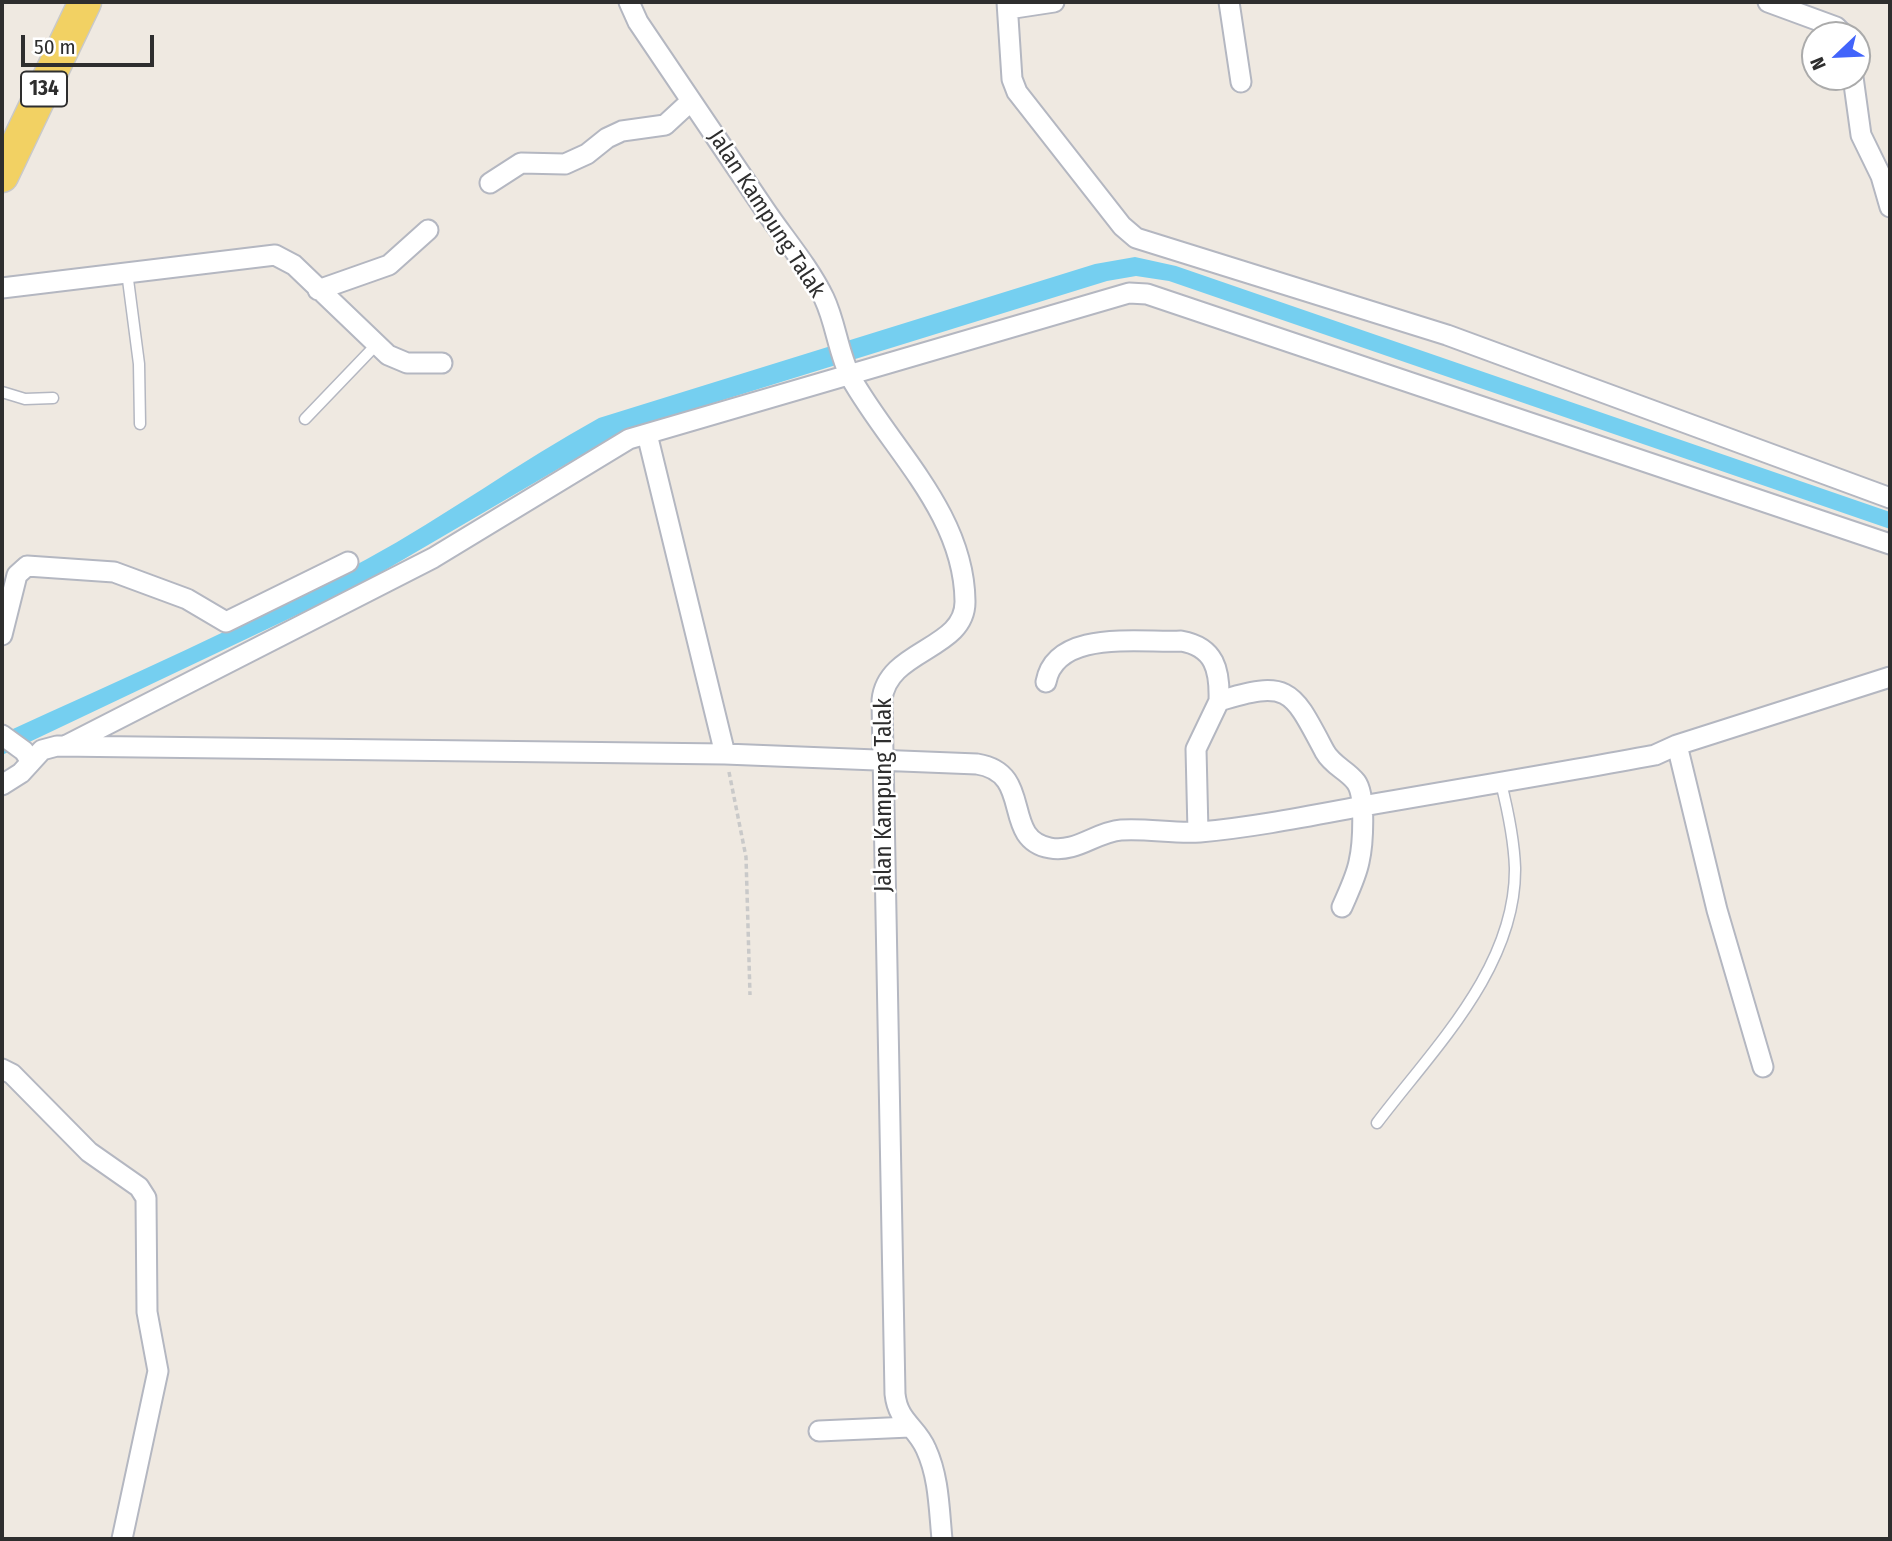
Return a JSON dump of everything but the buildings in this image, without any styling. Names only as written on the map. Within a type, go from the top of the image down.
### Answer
[{"type":"main road","name":"134","points":[[2,176],[11,142],[85,2]]},
{"type":"street","name":"Jalan Kampung Talak","points":[[629,2],[636,19],[824,298],[848,371],[923,484],[943,519],[958,557],[965,594],[964,612],[955,628],[899,666],[885,684],[882,700],[895,1394],[901,1418],[926,1447],[936,1480],[942,1539]]},
{"type":"street","points":[[1055,2],[1008,5],[1012,79],[1017,92],[1122,226],[1136,238],[1447,335],[1890,498]]},
{"type":"street","points":[[1228,2],[1241,82]]},
{"type":"street","points":[[1768,2],[1820,21]]},
{"type":"street","points":[[1855,91],[1861,135],[1881,176],[1890,207]]},
{"type":"street","points":[[490,183],[521,163],[531,161],[548,165],[565,164],[587,154],[607,138],[622,131],[666,125],[691,102]]},
{"type":"street","points":[[318,290],[389,265],[428,230]]},
{"type":"street","points":[[2,288],[268,254],[288,261],[375,346],[400,362],[442,363]]},
{"type":"street","points":[[63,747],[433,558],[629,439],[848,371],[1123,294],[1141,293],[1890,544]]},
{"type":"street","points":[[647,434],[725,754]]},
{"type":"street","points":[[2,635],[18,575],[27,566],[114,572],[187,600],[226,622],[348,562]]},
{"type":"street","points":[[1046,682],[1057,658],[1078,645],[1181,641],[1192,643],[1212,657],[1220,678],[1219,701],[1196,749],[1198,832]]},
{"type":"street","points":[[2,785],[22,773],[28,756],[42,750],[63,747],[725,754],[977,764],[998,771],[1013,788],[1021,826],[1028,836],[1049,848],[1085,844],[1120,830],[1198,832],[1267,824],[1656,755],[1676,745],[1890,677]]},
{"type":"street","points":[[1219,701],[1265,689],[1290,696],[1303,710],[1333,764],[1357,784],[1362,806],[1359,862],[1342,908]]},
{"type":"street","points":[[2,736],[28,756]]},
{"type":"street","points":[[1676,745],[1717,910],[1763,1067]]},
{"type":"street","points":[[2,1069],[12,1074],[89,1152],[139,1187],[146,1198],[147,1312],[158,1371],[122,1539]]},
{"type":"street","points":[[819,1431],[910,1427]]},
{"type":"lane","points":[[127,271],[139,364],[141,425]]},
{"type":"lane","points":[[305,419],[375,346]]},
{"type":"lane","points":[[2,393],[25,399],[53,398]]},
{"type":"lane","points":[[1377,1123],[1473,996],[1495,957],[1509,915],[1515,871],[1512,826],[1501,783]]},
{"type":"path","points":[[725,754],[746,857],[750,995]]},
{"type":"water","points":[[1135,257],[1176,266],[1890,512],[1890,529],[1169,281],[1136,276],[1107,281],[623,431],[358,586],[2,755],[2,734],[186,650],[322,583],[396,542],[599,418],[1095,264]]}]
